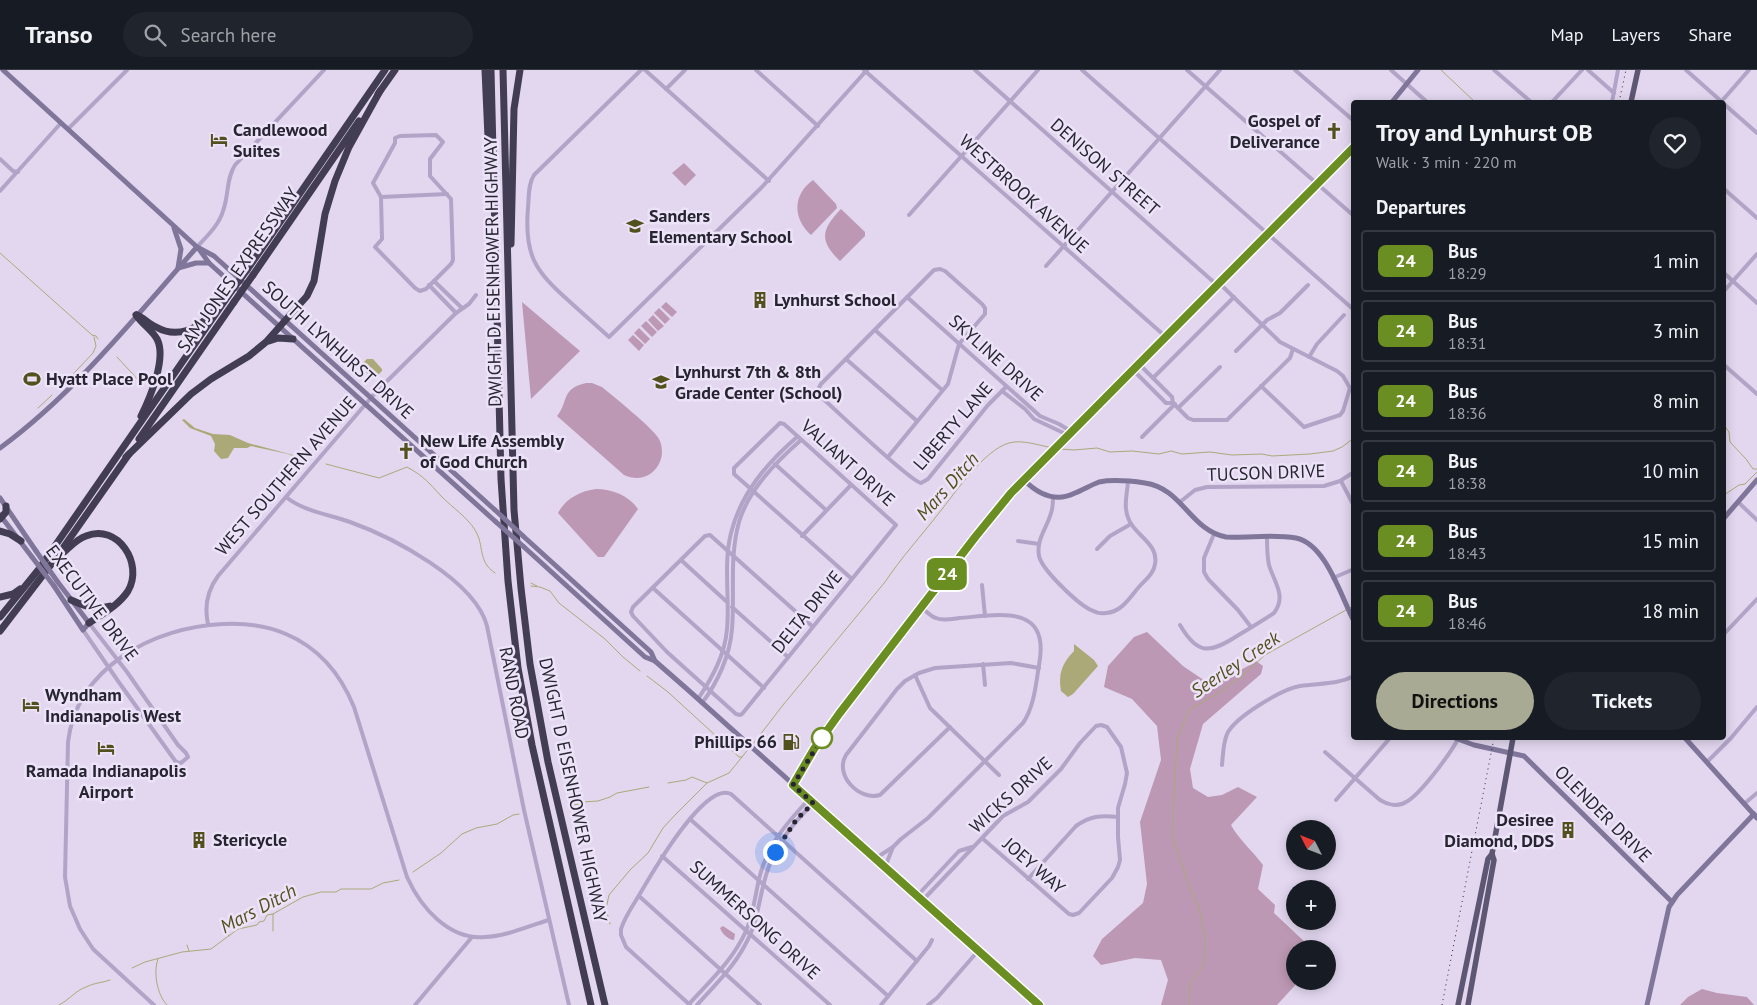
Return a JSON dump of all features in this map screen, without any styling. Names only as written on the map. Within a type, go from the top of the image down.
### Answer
[{"type":"highway","points":[[356,112],[380,70]]},
{"type":"highway","name":"SAM JONES EXPRESSWAY","points":[[0,631],[56,558],[234,302],[250,272],[385,70]]},
{"type":"highway","name":"SAM JONES EXPRESSWAY","points":[[0,617],[39,569],[228,296],[250,272],[395,70]]},
{"type":"highway","points":[[485,70],[487,132],[493,163]]},
{"type":"highway","name":"DWIGHT D EISENHOWER HIGHWAY","points":[[490,70],[502,504],[512,622],[523,699],[534,753],[591,1005]]},
{"type":"highway","name":"DWIGHT D EISENHOWER HIGHWAY","points":[[503,70],[514,510],[527,638],[548,762],[605,1005]]},
{"type":"highway","points":[[508,284],[512,219],[514,109],[520,70]]},
{"type":"highway","points":[[126,457],[190,394],[211,378],[255,352],[297,309],[311,290],[325,214],[335,181],[349,148],[380,91]]},
{"type":"highway","points":[[136,315],[169,332],[186,331],[203,322],[228,296]]},
{"type":"highway","points":[[126,443],[150,397],[156,375],[159,351],[155,336],[140,322],[136,315]]},
{"type":"highway","points":[[266,342],[278,338],[293,339]]},
{"type":"highway","points":[[1,517],[6,512],[6,506]]},
{"type":"highway","points":[[0,531],[10,534],[20,541]]},
{"type":"highway","points":[[56,558],[86,536],[100,534],[116,540],[128,552],[133,568],[129,589],[117,603],[89,623]]},
{"type":"highway","points":[[0,597],[13,594],[26,585]]},
{"type":"highway","points":[[72,600],[83,606],[95,608],[117,603]]},
{"type":"main road","name":"SOUTH LYNHURST DRIVE","points":[[3,70],[197,247],[210,263],[371,398],[495,510],[651,652],[654,660]]},
{"type":"main road","points":[[1394,100],[1418,70]]},
{"type":"main road","points":[[1631,100],[1638,70]]},
{"type":"main road","points":[[793,785],[829,727],[1000,506],[1049,454],[1351,150]]},
{"type":"main road","points":[[174,226],[182,249],[178,268]]},
{"type":"main road","name":"SOUTH LYNHURST DRIVE","points":[[197,247],[214,256],[282,323],[293,339],[645,657],[654,660],[1039,1005]]},
{"type":"main road","points":[[0,448],[33,423],[68,391],[197,247]]},
{"type":"main road","points":[[178,268],[196,263],[210,263]]},
{"type":"main road","points":[[1024,480],[1038,492],[1053,497],[1069,496],[1101,482],[1128,482],[1156,486],[1169,492],[1203,527],[1214,534],[1226,537],[1292,537],[1300,539],[1311,544],[1321,554],[1351,614]]},
{"type":"main road","points":[[1726,516],[1757,480]]},
{"type":"main road","name":"EXECUTIVE DRIVE","points":[[0,498],[83,630]]},
{"type":"main road","name":"EXECUTIVE DRIVE","points":[[1,517],[20,541],[34,554]]},
{"type":"main road","name":"EXECUTIVE DRIVE","points":[[55,584],[72,600],[89,623]]},
{"type":"main road","points":[[83,630],[89,623]]},
{"type":"main road","name":"OLENDER DRIVE","points":[[1462,740],[1474,745],[1524,756],[1672,902]]},
{"type":"main road","points":[[1458,1005],[1488,859],[1492,854],[1513,740]]},
{"type":"main road","points":[[1647,1005],[1666,918],[1672,902],[1755,816],[1687,740]]},
{"type":"main road","points":[[1468,1005],[1494,860],[1492,854]]},
{"type":"street","points":[[68,129],[127,70]]},
{"type":"street","points":[[197,247],[221,217],[225,205],[229,178],[235,164],[324,70]]},
{"type":"street","points":[[769,181],[643,70],[532,178],[528,215],[530,251],[536,266],[548,283],[609,337],[769,181],[866,70]]},
{"type":"street","points":[[666,89],[685,70]]},
{"type":"street","points":[[756,70],[818,126]]},
{"type":"street","name":"WESTBROOK AVENUE","points":[[866,70],[961,157],[1166,337]]},
{"type":"street","name":"DENISON STREET","points":[[975,70],[1234,297],[1276,339],[1339,372],[1350,388],[1340,416],[1303,426],[1261,386]]},
{"type":"street","points":[[909,215],[1038,70]]},
{"type":"street","points":[[1082,70],[1351,307]]},
{"type":"street","points":[[1187,70],[1351,213]]},
{"type":"street","points":[[1046,266],[1220,70]]},
{"type":"street","points":[[1295,70],[1351,119]]},
{"type":"street","points":[[1391,70],[1426,100]]},
{"type":"street","points":[[1494,70],[1528,100]]},
{"type":"street","points":[[1554,100],[1582,70]]},
{"type":"street","points":[[1588,70],[1614,93]]},
{"type":"street","points":[[1612,100],[1618,70]]},
{"type":"street","points":[[1686,70],[1719,100]]},
{"type":"street","points":[[1724,100],[1749,70]]},
{"type":"street","points":[[1726,106],[1757,133]]},
{"type":"street","points":[[0,190],[61,123]]},
{"type":"street","points":[[436,135],[443,142],[430,158],[430,176],[447,194],[451,199],[453,262],[429,285],[422,290],[416,289],[375,248],[382,239],[381,197],[373,183],[395,143],[395,138],[400,136],[436,135]]},
{"type":"street","points":[[0,159],[13,171],[18,172]]},
{"type":"street","points":[[1726,190],[1757,218]]},
{"type":"street","points":[[381,197],[447,194]]},
{"type":"street","points":[[1726,289],[1757,254]]},
{"type":"street","points":[[939,269],[945,271],[982,304],[986,311],[984,317],[959,344],[949,380],[888,457],[821,397],[818,390],[821,384],[907,297],[933,271],[939,269]]},
{"type":"street","points":[[1726,275],[1757,303]]},
{"type":"street","points":[[434,281],[462,308]]},
{"type":"street","points":[[429,285],[456,313]]},
{"type":"street","points":[[1236,351],[1269,318],[1280,314],[1308,285]]},
{"type":"street","name":"WEST SOUTHERN AVENUE","points":[[208,624],[206,603],[214,582],[371,398],[476,295]]},
{"type":"street","name":"SKYLINE DRIVE","points":[[907,297],[1040,416],[1059,424],[1070,433]]},
{"type":"street","points":[[1153,378],[1234,297]]},
{"type":"street","points":[[1309,357],[1316,344],[1344,315]]},
{"type":"street","points":[[875,330],[942,390]]},
{"type":"street","points":[[1139,364],[1172,397],[1174,404],[1192,420],[1227,420],[1290,358],[1293,349]]},
{"type":"street","points":[[846,359],[917,422]]},
{"type":"street","points":[[1178,408],[1220,367]]},
{"type":"street","points":[[1726,367],[1757,394]]},
{"type":"street","points":[[1133,370],[1166,403],[1174,404]]},
{"type":"street","name":"LIBERTY LANE","points":[[888,457],[915,481],[922,483],[928,479],[988,405],[1006,387]]},
{"type":"street","name":"SKYLINE DRIVE","points":[[1002,391],[1025,409],[1034,419],[1070,433]]},
{"type":"street","points":[[1142,437],[1174,404]]},
{"type":"street","name":"VALIANT DRIVE","points":[[752,491],[735,475],[735,467],[781,423],[896,525]]},
{"type":"street","points":[[700,701],[716,667],[727,631],[726,572],[728,550],[738,513],[774,463],[799,438]]},
{"type":"street","points":[[774,463],[826,510]]},
{"type":"street","name":"TUCSON DRIVE","points":[[1180,502],[1195,490],[1207,487],[1320,486],[1330,485],[1351,474]]},
{"type":"street","points":[[1342,480],[1351,500]]},
{"type":"street","points":[[1053,497],[1051,513],[1042,532],[1039,544],[1039,556],[1045,569],[1090,610],[1105,613],[1114,612],[1122,607],[1151,574],[1155,567],[1156,559],[1153,549],[1131,524],[1126,510],[1128,482]]},
{"type":"street","points":[[802,536],[851,485]]},
{"type":"street","points":[[752,491],[852,580]]},
{"type":"street","points":[[700,701],[711,692],[727,654],[732,629],[733,555],[740,520],[752,491]]},
{"type":"street","name":"RAND ROAD","points":[[286,497],[305,509],[358,525],[409,550],[449,577],[478,606],[486,624],[514,765],[569,1005]]},
{"type":"street","points":[[1738,502],[1757,520]]},
{"type":"street","points":[[1097,549],[1110,536],[1131,524]]},
{"type":"street","name":"DELTA DRIVE","points":[[711,692],[737,715],[742,714],[896,525]]},
{"type":"street","points":[[711,692],[650,634],[631,612],[705,536],[709,534],[712,536],[813,627]]},
{"type":"street","points":[[1214,534],[1204,560],[1205,574],[1251,627]]},
{"type":"street","points":[[1180,625],[1194,644],[1209,649],[1221,647],[1274,612],[1280,600],[1280,591],[1268,559],[1267,537]]},
{"type":"street","points":[[1018,541],[1039,544]]},
{"type":"street","points":[[681,560],[788,658]]},
{"type":"street","points":[[1333,578],[1351,570]]},
{"type":"street","points":[[982,585],[985,616]]},
{"type":"street","points":[[653,588],[764,688]]},
{"type":"street","points":[[1726,632],[1757,598]]},
{"type":"street","points":[[876,858],[893,848],[901,839],[928,818],[1027,717],[1031,708],[1039,668],[1042,645],[1039,635],[1032,624],[1025,619],[1015,615],[938,619],[921,607]]},
{"type":"street","points":[[1105,613],[1105,620]]},
{"type":"street","name":"EXECUTIVE DRIVE","points":[[83,630],[110,665],[176,762],[181,763],[185,761],[188,757],[186,753],[178,745],[89,623]]},
{"type":"street","points":[[154,1005],[90,944],[75,919],[66,888],[68,749],[70,732],[76,710],[91,686],[110,665],[136,647],[159,636],[208,624],[251,624],[278,630],[308,646],[331,667],[351,700],[405,870],[412,886],[425,906],[437,919],[456,932],[472,937],[494,936],[549,920]]},
{"type":"street","points":[[950,727],[880,795],[866,795],[846,778],[842,765],[846,755],[897,689],[915,675],[935,668],[983,664],[1013,663],[1039,668]]},
{"type":"street","points":[[983,664],[985,685]]},
{"type":"street","points":[[915,675],[928,704],[999,775]]},
{"type":"street","points":[[1222,765],[1227,734],[1242,717],[1287,690],[1335,682],[1351,677]]},
{"type":"street","points":[[1707,762],[1731,738],[1757,707]]},
{"type":"street","name":"WICKS DRIVE","points":[[922,901],[1003,816],[1028,802],[1061,768],[1096,726],[1102,725],[1107,728],[1121,747],[1127,773],[1126,784],[1118,808],[1118,817]]},
{"type":"street","points":[[1336,800],[1388,740]]},
{"type":"street","points":[[1325,752],[1384,803],[1396,805],[1404,804],[1412,798],[1446,760],[1456,740]]},
{"type":"street","points":[[811,801],[777,835],[759,880],[753,910],[746,930],[737,948],[721,970],[690,1004],[626,947],[621,935],[621,929],[662,856],[690,819],[715,796],[727,791],[777,835],[782,839],[917,961]]},
{"type":"street","points":[[1744,804],[1757,793]]},
{"type":"street","points":[[697,1005],[726,974],[745,946],[757,918],[768,868],[782,839],[811,801]]},
{"type":"street","points":[[1028,879],[1076,826],[1084,820],[1094,816],[1118,817]]},
{"type":"street","name":"JOEY WAY","points":[[982,838],[1069,914],[1073,915],[1079,913],[1087,906],[1112,878],[1118,867],[1120,860],[1118,817]]},
{"type":"street","points":[[690,819],[888,996]]},
{"type":"street","name":"WICKS DRIVE","points":[[917,896],[959,851],[974,846]]},
{"type":"street","points":[[885,867],[893,848]]},
{"type":"street","name":"SUMMERSONG DRIVE","points":[[662,856],[830,1005]]},
{"type":"street","points":[[639,896],[760,1005]]},
{"type":"street","points":[[415,1005],[472,937]]},
{"type":"street","points":[[881,1005],[932,940]]},
{"type":"street","points":[[928,1005],[937,998],[978,952]]},
{"type":"shaded area","points":[[684,163],[696,175],[685,186],[672,173]]},
{"type":"shaded area","points":[[813,180],[836,204],[837,208],[811,235],[801,222],[797,207],[801,193]]},
{"type":"shaded area","points":[[841,209],[865,232],[865,236],[840,261],[828,247],[825,235],[830,223]]},
{"type":"shaded area","points":[[522,302],[580,351],[531,399]]},
{"type":"shaded area","points":[[666,302],[677,312],[672,317],[661,307]]},
{"type":"shaded area","points":[[659,308],[670,319],[665,324],[654,313]]},
{"type":"shaded area","points":[[653,315],[664,326],[658,331],[648,320]]},
{"type":"shaded area","points":[[646,321],[657,332],[652,337],[641,326]]},
{"type":"shaded area","points":[[639,328],[650,339],[645,344],[634,333]]},
{"type":"shaded area","points":[[633,335],[644,345],[639,351],[628,340]]},
{"type":"shaded area","points":[[367,359],[373,359],[382,369],[375,378],[372,378],[364,370],[362,364]]},
{"type":"shaded area","points":[[586,383],[602,387],[656,434],[661,444],[662,453],[660,463],[650,474],[637,478],[624,475],[557,416],[569,392]]},
{"type":"shaded area","points":[[184,419],[195,428],[213,434],[230,435],[248,443],[308,459],[302,460],[288,454],[251,446],[247,448],[234,448],[228,458],[221,459],[214,451],[215,444],[211,436],[190,428],[182,420]]},
{"type":"shaded area","points":[[596,489],[608,490],[619,494],[638,509],[604,557],[598,557],[558,513],[574,496]]},
{"type":"shaded area","points":[[1147,632],[1183,666],[1205,681],[1231,674],[1256,661],[1263,666],[1261,674],[1203,724],[1190,769],[1193,788],[1208,797],[1222,795],[1238,787],[1257,797],[1231,825],[1263,865],[1258,889],[1275,905],[1274,913],[1286,924],[1286,930],[1292,930],[1303,940],[1286,940],[1286,990],[1291,990],[1277,1005],[1161,1005],[1168,980],[1161,960],[1135,958],[1101,965],[1093,956],[1102,939],[1143,903],[1147,884],[1140,822],[1161,760],[1157,726],[1132,699],[1104,687],[1108,666],[1134,637]]},
{"type":"shaded area","points":[[1074,644],[1094,660],[1098,666],[1073,694],[1068,697],[1061,691],[1060,679],[1066,660],[1074,651]]},
{"type":"shaded area","points":[[723,926],[735,934],[734,940],[728,938],[722,932],[720,928]]},
{"type":"shaded area","points":[[1702,989],[1747,997],[1754,1005],[1680,1005],[1688,997]]},
{"type":"waterway","points":[[1441,70],[1473,100]]},
{"type":"waterway","points":[[0,253],[98,339]]},
{"type":"waterway","points":[[59,389],[93,353],[96,346],[94,337]]},
{"type":"waterway","points":[[117,357],[142,384]]},
{"type":"waterway","points":[[38,408],[52,395]]},
{"type":"waterway","points":[[1726,428],[1729,432],[1730,442],[1753,469],[1757,469]]},
{"type":"waterway","name":"Mars Ditch","points":[[1060,449],[1097,448],[1110,452],[1132,451],[1159,454],[1171,451],[1182,454],[1210,452],[1232,455],[1262,454],[1272,456],[1333,451],[1351,440]]},
{"type":"waterway","name":"Mars Ditch","points":[[753,744],[980,463],[999,447],[1009,443],[1025,442],[1054,448]]},
{"type":"waterway","points":[[326,464],[379,478],[407,467],[426,480],[472,525],[478,536],[483,558],[489,568],[495,573]]},
{"type":"waterway","name":"Seerley Creek","points":[[1726,494],[1739,485],[1745,484],[1757,472]]},
{"type":"waterway","points":[[531,583],[537,586]]},
{"type":"waterway","points":[[531,586],[550,591],[559,603],[605,639],[640,671]]},
{"type":"waterway","name":"Seerley Creek","points":[[1189,1005],[1190,984],[1204,964],[1205,937],[1199,908],[1191,891],[1172,835],[1177,739],[1189,710],[1241,677],[1265,655],[1346,610]]},
{"type":"waterway","points":[[647,676],[668,692],[739,757],[742,757]]},
{"type":"waterway","name":"Mars Ditch","points":[[668,783],[692,777],[707,783],[729,773],[750,747]]},
{"type":"waterway","points":[[610,924],[606,909],[609,895],[630,870],[648,853],[663,828],[707,783]]},
{"type":"waterway","name":"Mars Ditch","points":[[573,805],[598,801],[617,793],[649,787]]},
{"type":"waterway","name":"Mars Ditch","points":[[413,872],[441,853],[462,834],[476,828],[497,824],[513,815],[519,814]]},
{"type":"waterway","name":"Mars Ditch","points":[[132,968],[145,962],[182,952],[211,949],[238,929],[257,925],[259,922],[264,921],[267,915],[273,914],[303,897],[321,892],[336,892],[341,889],[371,889],[383,883],[399,880]]},
{"type":"waterway","points":[[273,914],[273,931]]},
{"type":"waterway","points":[[220,923],[229,936]]},
{"type":"waterway","name":"Mars Ditch","points":[[187,945],[189,951]]},
{"type":"waterway","points":[[158,959],[156,970],[158,989],[167,1005]]},
{"type":"waterway","name":"Mars Ditch","points":[[59,1005],[82,989],[110,980]]},
{"type":"railway","points":[[1619,100],[1626,70]]},
{"type":"railway","points":[[1442,1005],[1494,740]]},
{"type":"bus line","name":"24","points":[[1039,1005],[793,785],[814,749],[839,714],[1011,493],[1351,150]]},
{"type":"place","name":"Gospel of Deliverance","points":[[1334,131]]},
{"type":"place","name":"Candlewood Suites","points":[[219,140]]},
{"type":"place","name":"Sanders Elementary School","points":[[635,226]]},
{"type":"place","name":"Lynhurst School","points":[[760,300]]},
{"type":"place","name":"Hyatt Place Pool","points":[[32,379]]},
{"type":"place","name":"Lynhurst 7th & 8th Grade Center (School)","points":[[661,382]]},
{"type":"place","name":"New Life Assembly of God Church","points":[[406,451]]},
{"type":"place","name":"Wyndham Indianapolis West","points":[[31,705]]},
{"type":"place","name":"Phillips 66","points":[[791,742]]},
{"type":"place","name":"Ramada Indianapolis Airport","points":[[106,748]]},
{"type":"place","name":"Desiree Diamond, DDS","points":[[1568,830]]},
{"type":"place","name":"Stericycle","points":[[199,840]]},
{"type":"route","points":[[775,852],[796,820],[813,803],[793,785],[822,738]]}]
